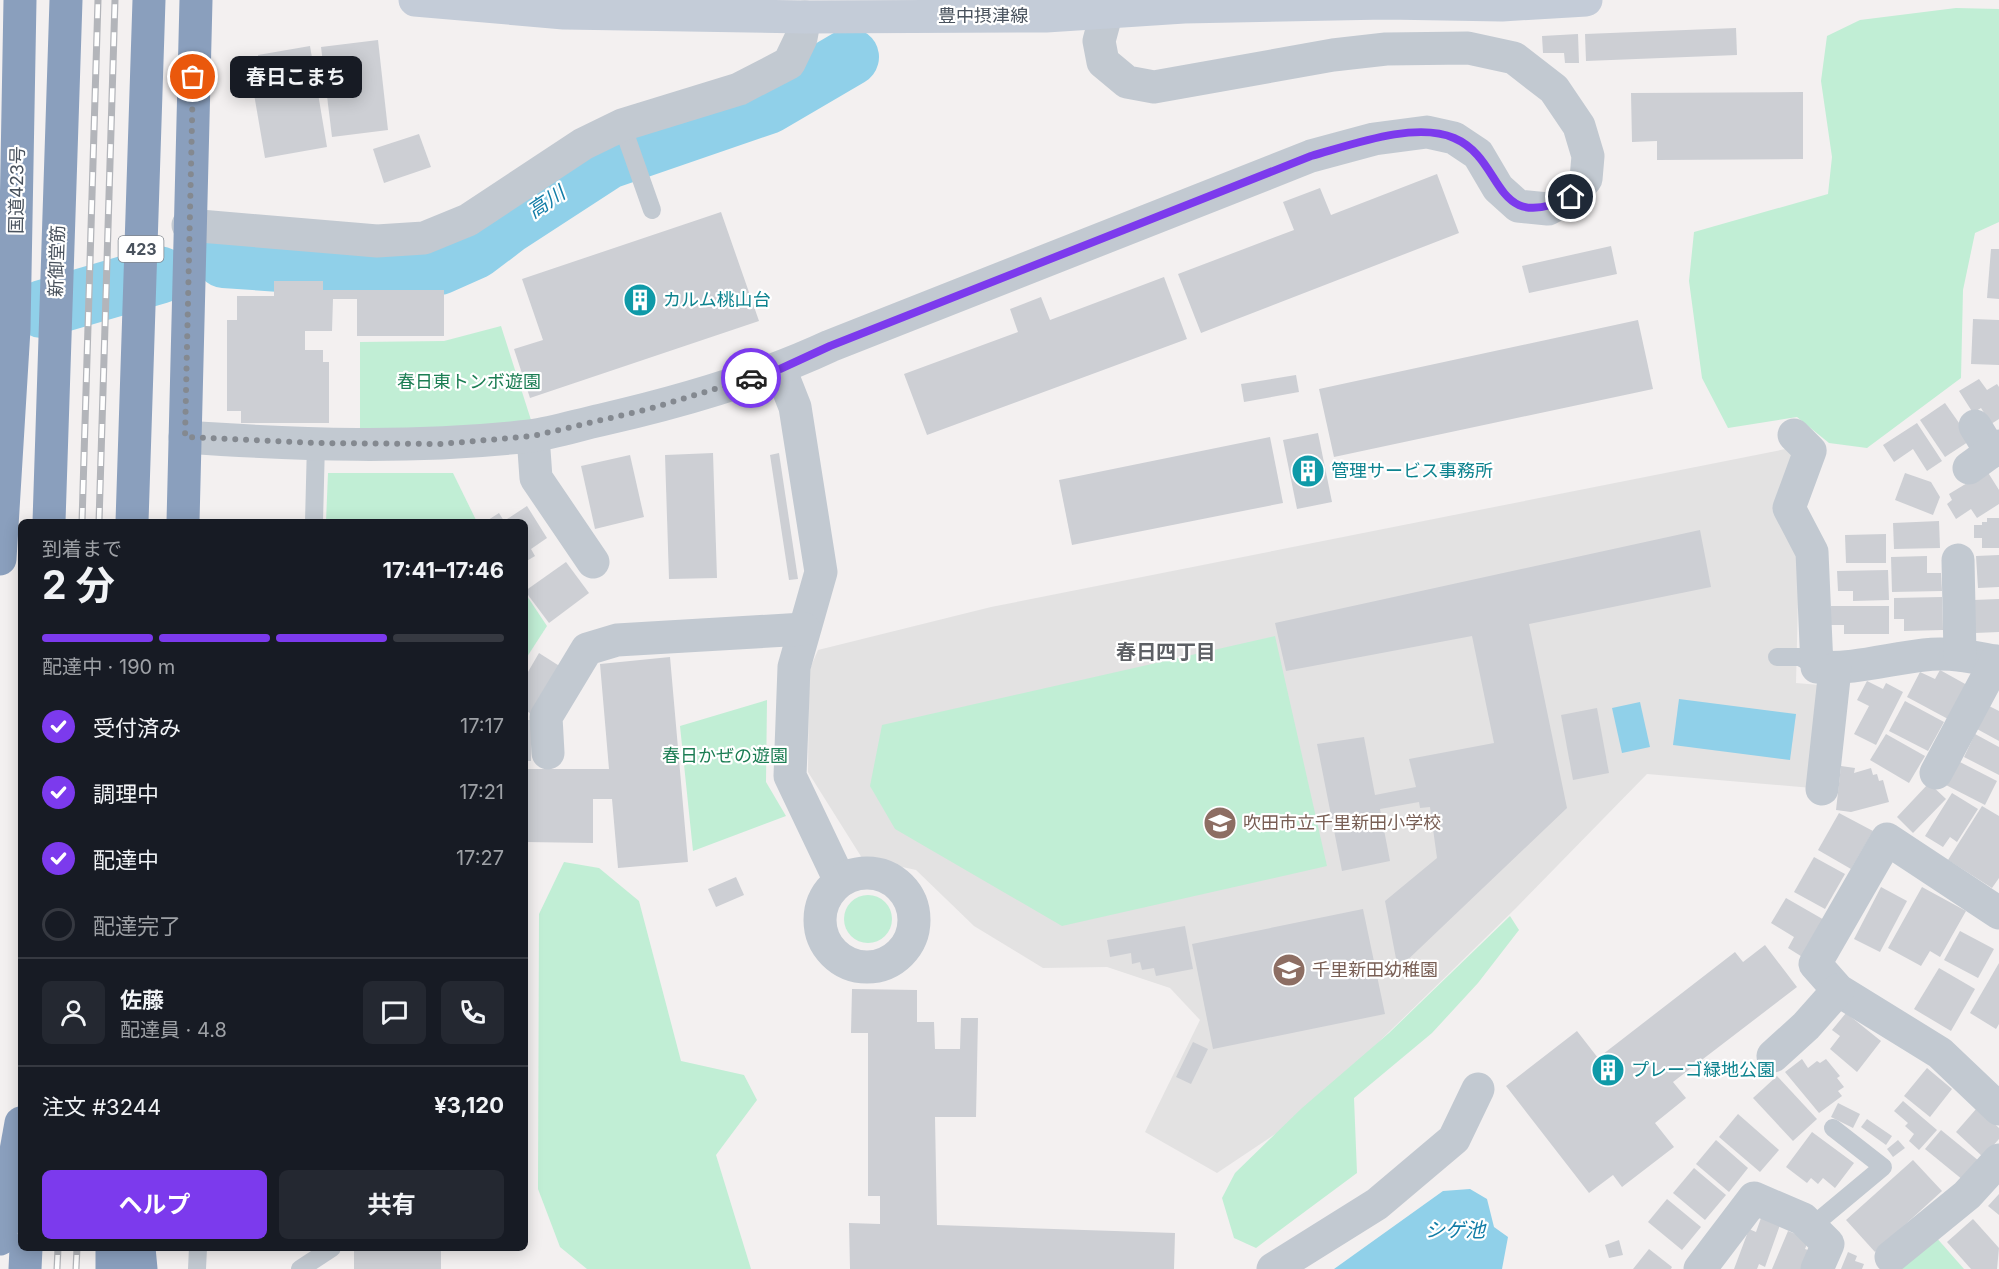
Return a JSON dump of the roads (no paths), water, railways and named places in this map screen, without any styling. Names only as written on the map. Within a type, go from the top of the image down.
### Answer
[{"type":"highway","name":"国道423号","points":[[0,559],[20,0]]},
{"type":"highway","name":"新御堂筋","points":[[49,509],[66,0]]},
{"type":"highway","name":"423","points":[[132,510],[148,0]]},
{"type":"highway","name":"423","points":[[183,519],[196,0]]},
{"type":"highway","points":[[0,1239],[18,1140]]},
{"type":"highway","points":[[25,1269],[26,1251]]},
{"type":"highway","points":[[112,1251],[112,1269]]},
{"type":"highway","points":[[139,1251],[141,1269]]},
{"type":"highway","points":[[158,1269],[159,1251]]},
{"type":"main road","name":"豊中摂津線","points":[[415,0],[564,13],[805,17],[1046,16],[1109,6],[1386,3],[1502,5],[1586,0]]},
{"type":"street","points":[[185,437],[316,443],[441,444],[533,436],[649,409],[780,369],[830,346],[1311,156],[1374,139],[1427,132],[1454,138],[1478,154],[1498,188],[1518,206],[1548,208],[1571,197],[1586,179],[1588,156],[1579,126],[1554,89],[1514,58],[1468,48],[1386,49],[1322,57],[1154,87],[1126,82],[1104,62],[1099,41],[1109,6]]},
{"type":"street","points":[[189,225],[377,241],[424,238],[468,220],[583,144],[625,132],[739,89],[789,63],[801,38],[805,17]]},
{"type":"street","points":[[780,369],[795,407],[821,572],[794,667],[790,776],[840,881]]},
{"type":"street","points":[[1794,435],[1810,452],[1789,508],[1812,552],[1826,668],[1822,789]]},
{"type":"street","points":[[533,436],[536,478],[593,562]]},
{"type":"street","points":[[1958,560],[1960,655]]},
{"type":"street","points":[[548,753],[546,717],[587,649],[617,640],[804,629]]},
{"type":"street","points":[[1826,668],[1927,655],[1960,655],[1997,661],[1936,773]]},
{"type":"street","points":[[1999,913],[1887,839],[1815,964],[1838,990],[1940,1053],[1999,1109]]},
{"type":"street","points":[[1773,1056],[1806,1026],[1838,990]]},
{"type":"street","points":[[1273,1269],[1377,1204],[1454,1139],[1478,1089]]},
{"type":"street","points":[[1891,1257],[1968,1195],[1999,1160]]},
{"type":"street","points":[[1700,1269],[1754,1198],[1803,1219],[1828,1244],[1817,1269]]},
{"type":"lane","points":[[625,132],[652,210]]},
{"type":"lane","points":[[314,519],[316,443]]},
{"type":"lane","points":[[1777,657],[1800,657],[1826,668]]},
{"type":"lane","points":[[1811,1227],[1883,1167],[1833,1128]]},
{"type":"lane","points":[[197,1269],[198,1251]]},
{"type":"lane","points":[[300,1269],[327,1251]]},
{"type":"water","points":[[1679,699],[1796,714],[1790,760],[1673,745]]},
{"type":"water","points":[[1640,702],[1650,747],[1622,753],[1612,708]]},
{"type":"water","name":"シゲ池","points":[[1470,1189],[1487,1199],[1494,1227],[1508,1237],[1502,1269],[1334,1269],[1443,1191]]},
{"type":"waterway","name":"高川","points":[[224,259],[379,270],[439,266],[475,250],[508,225],[608,160],[768,105],[850,57]]},
{"type":"waterway","name":"高川","points":[[42,309],[159,275]]},
{"type":"railway","points":[[82,519],[98,0]]},
{"type":"railway","points":[[99,519],[115,0]]},
{"type":"railway","points":[[57,1269],[58,1251]]},
{"type":"railway","points":[[76,1269],[77,1251]]},
{"type":"place","name":"春日こまち","points":[[193,77]]},
{"type":"place","name":"カルム桃山台","points":[[640,300]]},
{"type":"place","name":"管理サービス事務所","points":[[1308,471]]},
{"type":"place","name":"吹田市立千里新田小学校","points":[[1220,823]]},
{"type":"place","name":"千里新田幼稚園","points":[[1289,970]]},
{"type":"place","name":"プレーゴ緑地公園","points":[[1608,1070]]},
{"type":"district","name":"春日四丁目","points":[[1166,652]]},
{"type":"park label","name":"春日東トンボ遊園","points":[[469,382]]},
{"type":"park label","name":"春日かぜの遊園","points":[[725,756]]}]
